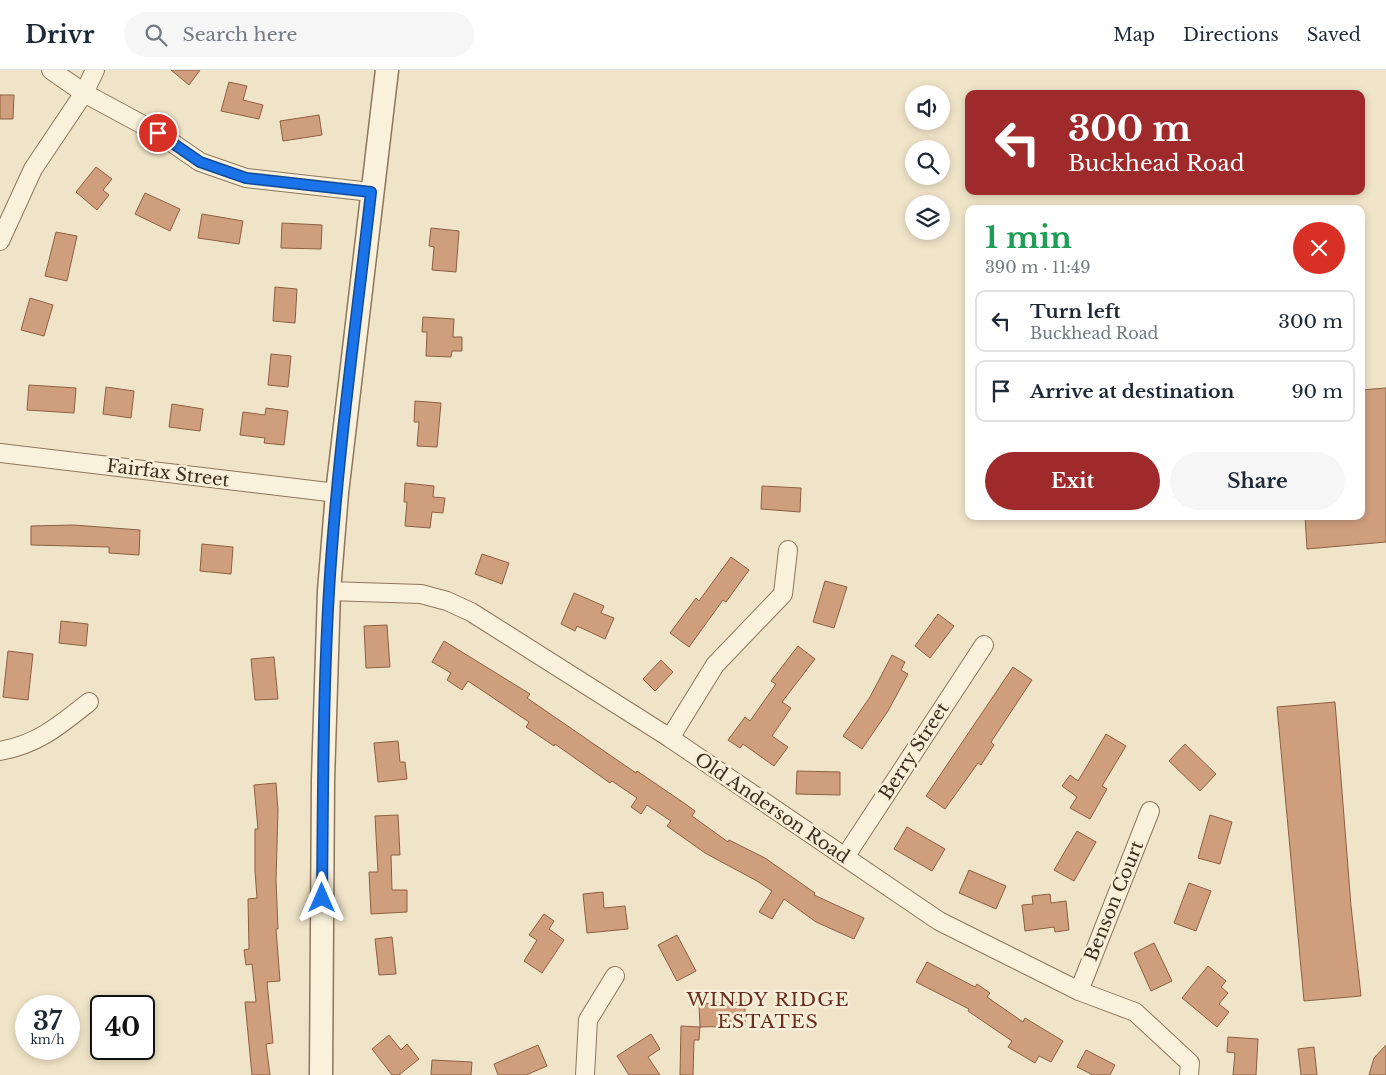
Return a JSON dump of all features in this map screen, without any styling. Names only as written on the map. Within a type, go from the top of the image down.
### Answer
[{"type":"street","points":[[52,70],[84,93],[158,133],[200,162],[246,178],[371,192]]},
{"type":"street","points":[[0,241],[33,169],[84,93],[95,70]]},
{"type":"street","points":[[321,1075],[323,770],[329,591],[337,493],[371,192],[387,70]]},
{"type":"street","name":"Fairfax Street","points":[[0,453],[337,493]]},
{"type":"street","points":[[670,738],[715,665],[783,594],[788,550]]},
{"type":"street","name":"Old Anderson Road","points":[[329,591],[421,594],[447,601],[471,612],[670,738],[939,920],[1079,991],[1135,1012],[1190,1063],[1189,1075]]},
{"type":"street","name":"Berry Street","points":[[845,857],[984,646]]},
{"type":"street","points":[[0,751],[19,748],[46,736],[89,702]]},
{"type":"street","name":"Benson Court","points":[[1079,991],[1150,811]]},
{"type":"street","points":[[585,1075],[588,1020],[615,976]]},
{"type":"building","points":[[171,70],[200,70],[189,85]]},
{"type":"building","points":[[229,82],[247,86],[243,100],[263,105],[259,119],[221,111]]},
{"type":"building","points":[[0,95],[14,95],[13,119],[0,119]]},
{"type":"building","points":[[319,115],[322,135],[283,141],[280,121]]},
{"type":"building","points":[[96,167],[112,179],[103,190],[109,195],[97,210],[76,192]]},
{"type":"building","points":[[145,193],[180,209],[170,231],[135,214]]},
{"type":"building","points":[[202,214],[243,221],[239,244],[198,238]]},
{"type":"building","points":[[282,223],[322,225],[321,249],[281,248]]},
{"type":"building","points":[[431,228],[459,231],[456,272],[432,270],[434,247],[429,246]]},
{"type":"building","points":[[56,232],[77,236],[67,281],[45,276]]},
{"type":"building","points":[[275,287],[297,289],[295,323],[273,321]]},
{"type":"building","points":[[30,298],[53,305],[44,336],[21,330]]},
{"type":"building","points":[[423,317],[454,319],[453,337],[462,337],[462,351],[452,351],[451,357],[426,356],[427,332],[422,332]]},
{"type":"building","points":[[271,354],[291,356],[288,387],[268,385]]},
{"type":"building","points":[[29,385],[76,388],[74,413],[27,410]]},
{"type":"building","points":[[106,387],[134,391],[131,418],[103,414]]},
{"type":"building","points":[[1386,388],[1386,542],[1307,549],[1305,520],[1365,520],[1365,390]]},
{"type":"building","points":[[415,401],[441,403],[437,447],[417,446],[419,422],[414,422]]},
{"type":"building","points":[[172,404],[203,409],[200,431],[169,427]]},
{"type":"building","points":[[266,408],[288,411],[284,445],[264,443],[265,438],[240,435],[243,412],[265,415]]},
{"type":"building","points":[[405,483],[434,486],[433,497],[445,498],[443,513],[432,512],[430,528],[405,526],[407,502],[404,502]]},
{"type":"building","points":[[762,486],[801,488],[800,512],[761,509]]},
{"type":"building","points":[[74,525],[140,530],[139,555],[109,553],[109,547],[31,545],[31,526]]},
{"type":"building","points":[[202,544],[233,547],[231,574],[200,571]]},
{"type":"building","points":[[482,554],[509,563],[502,584],[475,574]]},
{"type":"building","points":[[731,557],[749,570],[726,602],[723,600],[689,647],[670,633],[696,598],[699,601]]},
{"type":"building","points":[[825,581],[847,587],[834,628],[813,622]]},
{"type":"building","points":[[574,593],[604,606],[601,613],[614,618],[605,639],[577,626],[575,631],[561,624]]},
{"type":"building","points":[[938,614],[954,626],[930,658],[915,646]]},
{"type":"building","points":[[61,621],[88,624],[86,646],[59,643]]},
{"type":"building","points":[[387,625],[390,667],[366,668],[364,626]]},
{"type":"building","points":[[444,641],[530,694],[527,698],[695,811],[692,816],[728,842],[729,840],[765,858],[815,893],[814,895],[864,918],[854,939],[816,922],[784,899],[772,919],[759,912],[772,891],[705,853],[667,826],[671,821],[647,805],[641,814],[631,807],[637,798],[612,781],[610,783],[555,744],[554,746],[526,727],[529,722],[468,681],[462,690],[447,680],[451,673],[432,662]]},
{"type":"building","points":[[798,646],[815,659],[782,702],[791,708],[772,736],[788,747],[774,766],[743,744],[740,748],[728,740],[745,717],[750,721],[776,684],[771,681]]},
{"type":"building","points":[[8,651],[33,654],[28,700],[3,697]]},
{"type":"building","points":[[892,655],[905,662],[901,670],[908,674],[888,711],[862,749],[843,736],[870,697]]},
{"type":"building","points":[[274,657],[278,699],[255,700],[251,659]]},
{"type":"building","points":[[661,660],[673,672],[655,691],[643,679]]},
{"type":"building","points":[[1013,667],[1032,680],[991,742],[994,745],[981,765],[978,763],[945,809],[926,796]]},
{"type":"building","points":[[1335,702],[1351,906],[1361,996],[1304,1001],[1277,707]]},
{"type":"building","points":[[1106,734],[1126,746],[1102,786],[1107,789],[1090,819],[1070,808],[1077,797],[1062,786],[1070,775],[1078,781]]},
{"type":"building","points":[[398,741],[400,762],[405,762],[407,779],[378,782],[374,743]]},
{"type":"building","points":[[1185,744],[1216,774],[1200,791],[1169,761]]},
{"type":"building","points":[[797,771],[840,772],[840,795],[796,794]]},
{"type":"building","points":[[276,783],[278,810],[276,880],[278,929],[276,929],[280,981],[267,982],[273,1043],[266,1044],[270,1075],[252,1075],[245,1002],[256,1002],[252,964],[246,965],[244,950],[249,949],[248,899],[257,898],[255,829],[258,829],[254,785]]},
{"type":"building","points":[[398,815],[400,855],[391,855],[392,890],[407,890],[407,912],[371,914],[369,872],[378,872],[375,816]]},
{"type":"building","points":[[1210,815],[1232,822],[1220,864],[1198,858]]},
{"type":"building","points":[[907,827],[945,849],[932,871],[894,849]]},
{"type":"building","points":[[1077,831],[1096,842],[1074,881],[1054,870]]},
{"type":"building","points":[[969,870],[1006,886],[996,909],[959,893]]},
{"type":"building","points":[[1189,883],[1211,891],[1196,931],[1174,923]]},
{"type":"building","points":[[603,892],[604,908],[625,906],[628,929],[587,933],[583,894]]},
{"type":"building","points":[[1050,894],[1051,903],[1066,901],[1069,930],[1055,932],[1054,927],[1025,931],[1022,905],[1033,904],[1032,896]]},
{"type":"building","points":[[544,914],[554,921],[549,929],[564,940],[542,973],[524,961],[537,940],[529,935]]},
{"type":"building","points":[[677,935],[696,971],[677,981],[658,945]]},
{"type":"building","points":[[392,937],[396,974],[379,975],[375,939]]},
{"type":"building","points":[[1154,943],[1172,981],[1151,991],[1134,953]]},
{"type":"building","points":[[927,962],[975,987],[977,984],[990,993],[987,997],[1023,1022],[1025,1018],[1063,1041],[1051,1062],[1039,1056],[1035,1063],[1008,1047],[1012,1041],[968,1011],[969,1009],[916,982]]},
{"type":"building","points":[[1208,966],[1226,981],[1221,987],[1228,993],[1219,1004],[1229,1012],[1217,1027],[1182,998]]},
{"type":"building","points":[[745,1002],[745,1026],[700,1027],[699,1004]]},
{"type":"building","points":[[681,1026],[700,1027],[699,1040],[694,1040],[693,1075],[680,1075]]},
{"type":"building","points":[[651,1034],[660,1049],[648,1057],[660,1075],[629,1075],[617,1056]]},
{"type":"building","points":[[389,1035],[401,1050],[407,1044],[419,1059],[399,1075],[392,1075],[372,1049]]},
{"type":"building","points":[[1228,1037],[1258,1039],[1256,1075],[1233,1075],[1235,1053],[1227,1052]]},
{"type":"building","points":[[538,1045],[547,1066],[526,1075],[498,1075],[494,1064]]},
{"type":"building","points":[[1386,1045],[1386,1075],[1369,1075],[1374,1058]]},
{"type":"building","points":[[1314,1047],[1317,1075],[1301,1075],[1298,1049]]},
{"type":"building","points":[[1086,1050],[1115,1065],[1110,1075],[1093,1075],[1077,1067]]},
{"type":"building","points":[[432,1060],[472,1062],[471,1075],[431,1075]]},
{"type":"district","name":"WINDY RIDGE ESTATES","points":[[768,1010]]},
{"type":"route","points":[[158,133],[200,162],[246,178],[371,192],[337,493],[329,591],[325,679],[322,898]]}]
